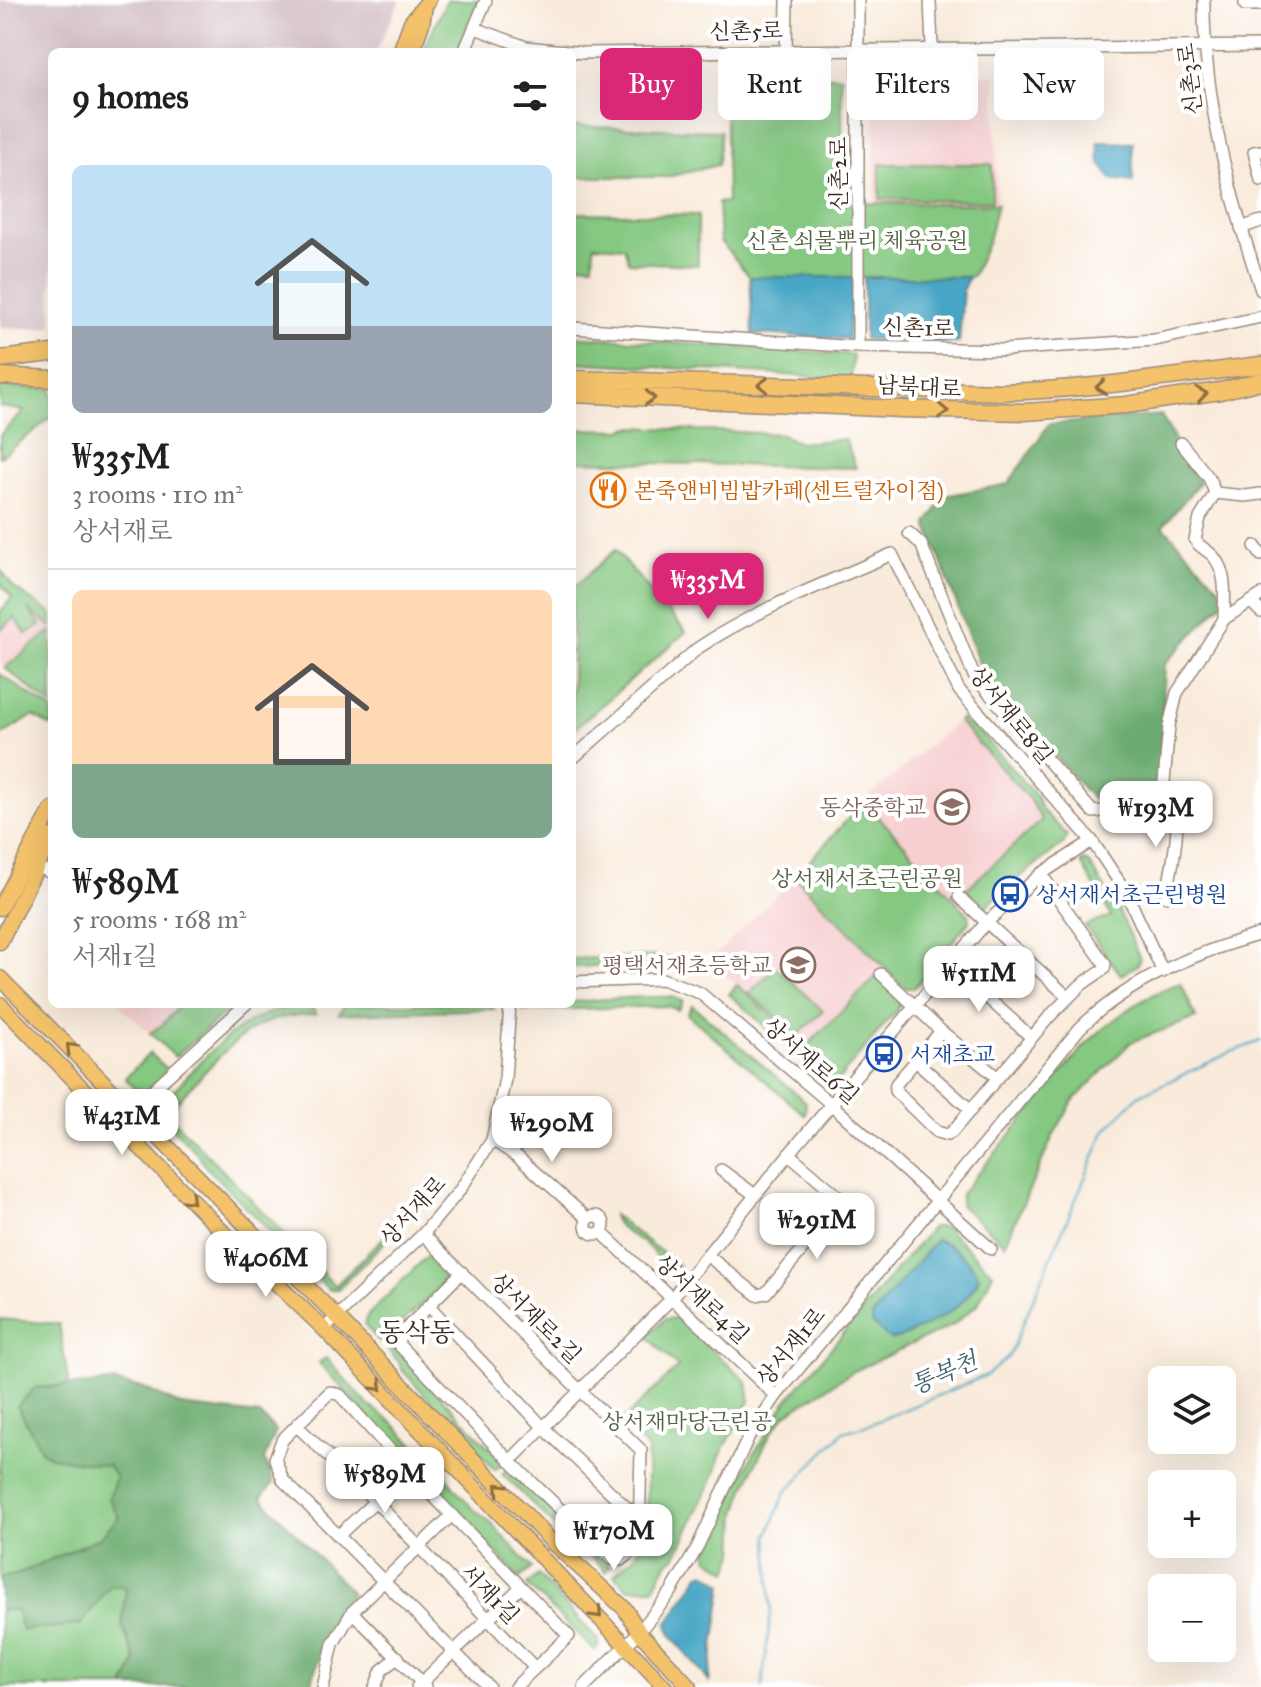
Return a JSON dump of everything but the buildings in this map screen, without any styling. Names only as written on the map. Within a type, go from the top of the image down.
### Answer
[{"type":"highway","points":[[0,360],[48,354]]},
{"type":"highway","points":[[0,360],[48,365]]},
{"type":"highway","name":"남북대로","points":[[576,379],[1001,392],[1063,391],[1261,365]]},
{"type":"highway","points":[[0,376],[48,381]]},
{"type":"highway","name":"남북대로","points":[[576,394],[1025,412],[1126,405],[1220,391],[1261,381]]},
{"type":"main road","points":[[401,48],[411,22],[427,3]]},
{"type":"main road","points":[[413,48],[427,3]]},
{"type":"main road","points":[[0,908],[48,817]]},
{"type":"main road","points":[[0,942],[48,844]]},
{"type":"main road","points":[[0,978],[337,1317],[554,1544],[625,1609],[639,1632],[690,1687]]},
{"type":"main road","points":[[0,1004],[217,1226],[324,1329],[665,1687]]},
{"type":"street","points":[[466,48],[486,0]]},
{"type":"street","points":[[786,48],[787,0]]},
{"type":"street","name":"신촌2로","points":[[858,0],[858,48]]},
{"type":"street","points":[[930,0],[932,47]]},
{"type":"street","name":"신촌3로","points":[[1204,0],[1204,47],[1219,148],[1261,290]]},
{"type":"street","points":[[1245,7],[1261,5]]},
{"type":"street","name":"신촌5로","points":[[475,28],[536,48]]},
{"type":"street","name":"신촌5로","points":[[858,48],[1261,46]]},
{"type":"street","name":"신촌5로","points":[[576,52],[718,51]]},
{"type":"street","name":"신촌2로","points":[[858,120],[858,347]]},
{"type":"street","points":[[1256,148],[1261,180]]},
{"type":"street","points":[[1241,228],[1261,221]]},
{"type":"street","name":"신촌1로","points":[[576,328],[858,347],[1004,350],[1155,340],[1261,317]]},
{"type":"street","points":[[1181,443],[1209,478],[1215,493]]},
{"type":"street","points":[[1215,493],[1261,494]]},
{"type":"street","points":[[1215,493],[1200,518],[1195,540],[1212,554],[1221,567],[1224,619]]},
{"type":"street","points":[[909,533],[921,544],[974,676],[1083,804],[1093,812],[1103,813],[1143,806],[1163,793]]},
{"type":"street","name":"상서재로8길","points":[[576,755],[698,648],[718,635],[752,616],[892,554],[959,690],[1092,841],[1126,892],[1163,972]]},
{"type":"street","points":[[1163,793],[1169,726],[1177,693],[1224,619],[1256,598],[1261,612]]},
{"type":"street","points":[[1163,793],[1175,805],[1176,818],[1173,866],[1166,896]]},
{"type":"street","name":"상서재로2길","points":[[510,1461],[672,1298],[789,1154],[986,923],[1041,874],[1092,841]]},
{"type":"street","points":[[37,867],[48,871]]},
{"type":"street","points":[[941,1031],[896,1084],[895,1091],[942,1135],[952,1132],[1031,1037],[1081,985],[1101,973],[1105,964],[1041,874]]},
{"type":"street","points":[[959,897],[1068,997]]},
{"type":"street","name":"상서재1로","points":[[584,1687],[639,1632],[671,1592],[696,1550],[749,1436],[776,1396],[1080,1028],[1099,1009],[1163,972],[1235,941],[1261,934]]},
{"type":"street","points":[[950,964],[1031,1037]]},
{"type":"street","points":[[881,974],[941,1031],[998,1078]]},
{"type":"street","name":"상서재로6길","points":[[576,982],[662,979],[700,993],[831,1104],[991,1249]]},
{"type":"street","points":[[132,1109],[242,1008]]},
{"type":"street","name":"상서재로","points":[[324,1329],[423,1234],[460,1190],[492,1140],[505,1079],[510,1008]]},
{"type":"street","points":[[916,1061],[971,1110]]},
{"type":"street","name":"상서재로4길","points":[[492,1140],[518,1157],[588,1219],[587,1230],[592,1234],[601,1232],[776,1396]]},
{"type":"street","points":[[707,1255],[757,1295],[766,1293],[838,1207],[837,1195],[789,1154]]},
{"type":"street","points":[[721,1170],[755,1195]]},
{"type":"street","name":"상서재로2길","points":[[423,1234],[462,1272],[642,1452],[639,1536],[634,1547],[621,1560],[612,1559],[510,1461],[399,1345],[399,1336],[462,1272]]},
{"type":"street","points":[[429,1306],[544,1428],[628,1509],[641,1512]]},
{"type":"street","name":"서재1길","points":[[337,1392],[569,1636],[534,1667],[375,1501],[297,1426],[326,1395],[337,1392]]},
{"type":"street","points":[[297,1426],[282,1440],[275,1459],[283,1480],[489,1687]]},
{"type":"street","points":[[339,1535],[408,1470]]},
{"type":"street","points":[[323,1687],[333,1644],[352,1612],[452,1515]]},
{"type":"street","points":[[352,1612],[398,1657],[422,1686],[521,1587]]},
{"type":"street","points":[[375,1687],[382,1670],[398,1657]]},
{"type":"street","points":[[515,1687],[534,1667]]},
{"type":"shaded area","points":[[0,0],[400,0],[378,48],[48,48],[48,326],[40,329],[0,327]]},
{"type":"shaded area","points":[[978,74],[994,74],[997,204],[875,202],[874,120],[978,120]]},
{"type":"shaded area","points":[[28,609],[48,624],[48,633],[5,668],[0,664],[0,630]]},
{"type":"shaded area","name":"동삭중학교","points":[[958,721],[1030,800],[1043,821],[955,900],[864,801]]},
{"type":"shaded area","name":"평택서재초등학교","points":[[795,877],[885,968],[807,1048],[710,961]]},
{"type":"shaded area","points":[[122,1008],[177,1008],[150,1033]]},
{"type":"green space","points":[[447,0],[479,0],[459,48],[424,48]]},
{"type":"green space","name":"신촌 쇠물뿌리 체육공원","points":[[831,76],[841,76],[844,203],[997,204],[988,241],[972,277],[750,277],[720,241],[718,203],[727,202],[726,120],[831,120]]},
{"type":"green space","points":[[576,126],[721,131],[718,165],[667,177],[576,177]]},
{"type":"green space","points":[[880,164],[992,164],[992,201],[880,199]]},
{"type":"green space","points":[[576,213],[698,215],[698,265],[629,262],[624,247],[594,245],[593,265],[576,264]]},
{"type":"green space","points":[[576,336],[853,355],[851,379],[576,362]]},
{"type":"green space","points":[[0,387],[48,389],[48,420],[0,457],[0,435],[24,411],[0,407]]},
{"type":"green space","points":[[1161,415],[1199,483],[1163,526],[1228,597],[1165,664],[1160,788],[1093,800],[982,672],[927,524],[945,496],[1008,484],[1049,424]]},
{"type":"green space","points":[[630,427],[781,434],[799,443],[845,439],[856,468],[576,461],[576,429],[622,430]]},
{"type":"green space","points":[[615,550],[686,632],[576,728],[576,585]]},
{"type":"green space","points":[[0,569],[13,587],[48,611],[48,624],[28,609],[41,625],[26,634],[15,618],[0,630],[0,612],[12,598],[0,583]]},
{"type":"green space","points":[[48,633],[48,703],[5,668]]},
{"type":"green space","points":[[0,674],[48,707],[48,725],[33,716],[0,736]]},
{"type":"green space","points":[[961,718],[985,738],[1037,797],[1042,810],[1067,835],[1064,843],[1003,890],[985,908],[980,908],[964,891],[1042,820],[1030,800],[958,721]]},
{"type":"green space","name":"상서재서초근린공원","points":[[864,801],[969,915],[969,922],[914,988],[905,988],[795,877]]},
{"type":"green space","points":[[1081,863],[1089,863],[1118,909],[1140,959],[1137,965],[1121,975],[1085,926],[1111,916]]},
{"type":"green space","points":[[658,956],[694,962],[689,967],[666,963],[576,967],[576,959]]},
{"type":"green space","points":[[776,967],[823,1011],[798,1035],[749,993]]},
{"type":"green space","points":[[876,977],[900,999],[899,1007],[836,1083],[827,1083],[729,994],[737,985],[806,1047]]},
{"type":"green space","points":[[1181,983],[1196,1018],[1131,1042],[1073,1101],[1054,1134],[1005,1244],[960,1205],[961,1194],[1087,1043],[1131,1008]]},
{"type":"green space","points":[[672,997],[683,1001],[678,1010],[667,1006],[523,1011],[525,1008],[576,1008],[576,1002]]},
{"type":"green space","points":[[692,1005],[806,1102],[805,1115],[687,1014]]},
{"type":"green space","points":[[177,1008],[230,1008],[175,1057],[150,1033]]},
{"type":"green space","points":[[285,1008],[312,1008],[316,1014],[292,1016],[262,1024],[222,1054],[172,1107],[164,1100],[228,1036],[264,1015]]},
{"type":"green space","points":[[343,1008],[494,1009],[339,1014]]},
{"type":"green space","points":[[150,1053],[169,1071],[143,1097],[125,1078]]},
{"type":"green space","points":[[160,1106],[335,1286],[390,1231],[393,1234],[338,1289],[329,1290],[205,1166],[197,1153],[159,1115]]},
{"type":"green space","points":[[613,1215],[678,1265],[674,1270],[667,1271],[646,1245],[619,1227]]},
{"type":"green space","points":[[932,1227],[945,1227],[993,1273],[978,1304],[953,1325],[852,1372],[786,1414],[771,1433],[742,1497],[737,1513],[735,1553],[728,1571],[708,1558],[707,1550],[749,1462],[785,1403]]},
{"type":"green space","points":[[432,1251],[452,1271],[450,1277],[381,1343],[364,1325],[367,1316]]},
{"type":"green space","name":"상서재마당근린공","points":[[677,1318],[747,1382],[750,1401],[719,1458],[716,1472],[676,1556],[667,1563],[654,1588],[628,1589],[614,1574],[636,1555],[645,1536],[648,1449],[621,1422],[678,1367],[647,1336],[665,1319]]},
{"type":"green space","points":[[0,1319],[59,1324],[69,1385],[35,1388],[43,1453],[51,1457],[107,1465],[116,1477],[109,1498],[119,1518],[99,1538],[16,1575],[0,1578]]},
{"type":"green space","points":[[392,1345],[504,1463],[495,1470],[402,1370],[388,1350]]},
{"type":"green space","points":[[326,1358],[368,1405],[392,1422],[420,1451],[408,1460],[319,1363]]},
{"type":"green space","points":[[112,1382],[144,1388],[181,1406],[260,1415],[276,1431],[264,1459],[274,1483],[261,1497],[352,1593],[326,1637],[311,1687],[124,1687],[136,1661],[122,1625],[126,1587],[111,1585],[80,1625],[22,1630],[16,1610],[0,1610],[0,1578],[16,1575],[99,1538],[119,1517],[109,1498],[116,1477],[108,1466],[43,1453],[17,1406],[35,1388]]},
{"type":"green space","points":[[427,1455],[471,1507],[490,1522],[532,1568],[520,1578],[414,1467]]},
{"type":"green space","points":[[508,1468],[610,1567],[605,1571],[584,1548],[571,1542],[502,1474]]},
{"type":"green space","points":[[538,1575],[599,1641],[595,1651],[527,1585]]},
{"type":"green space","points":[[111,1585],[127,1587],[122,1625],[136,1661],[124,1687],[0,1687],[0,1610],[16,1610]]},
{"type":"water","points":[[1098,142],[1133,143],[1133,182],[1111,179],[1100,163]]},
{"type":"water","points":[[750,277],[853,277],[848,339],[753,334]]},
{"type":"water","points":[[864,277],[969,277],[963,289],[959,343],[864,339]]},
{"type":"water","points":[[936,1240],[960,1254],[979,1277],[965,1299],[944,1316],[897,1339],[889,1339],[872,1323],[872,1316]]},
{"type":"water","points":[[706,1572],[723,1584],[709,1682],[673,1637],[667,1624],[700,1574]]},
{"type":"waterway","name":"통복천","points":[[762,1687],[771,1611],[768,1535],[785,1493],[843,1432],[868,1425],[987,1375],[1009,1356],[1105,1131],[1138,1096],[1261,1041]]},
{"type":"place","name":"본죽앤비빔밥카페(센트럴자이점)","points":[[608,490]]},
{"type":"place","name":"동삭중학교","points":[[952,807]]},
{"type":"place","name":"상서재서초근린병원","points":[[1010,894]]},
{"type":"place","name":"평택서재초등학교","points":[[798,965]]},
{"type":"place","name":"서재초교","points":[[884,1054]]},
{"type":"district","name":"동삭동","points":[[417,1332]]}]
